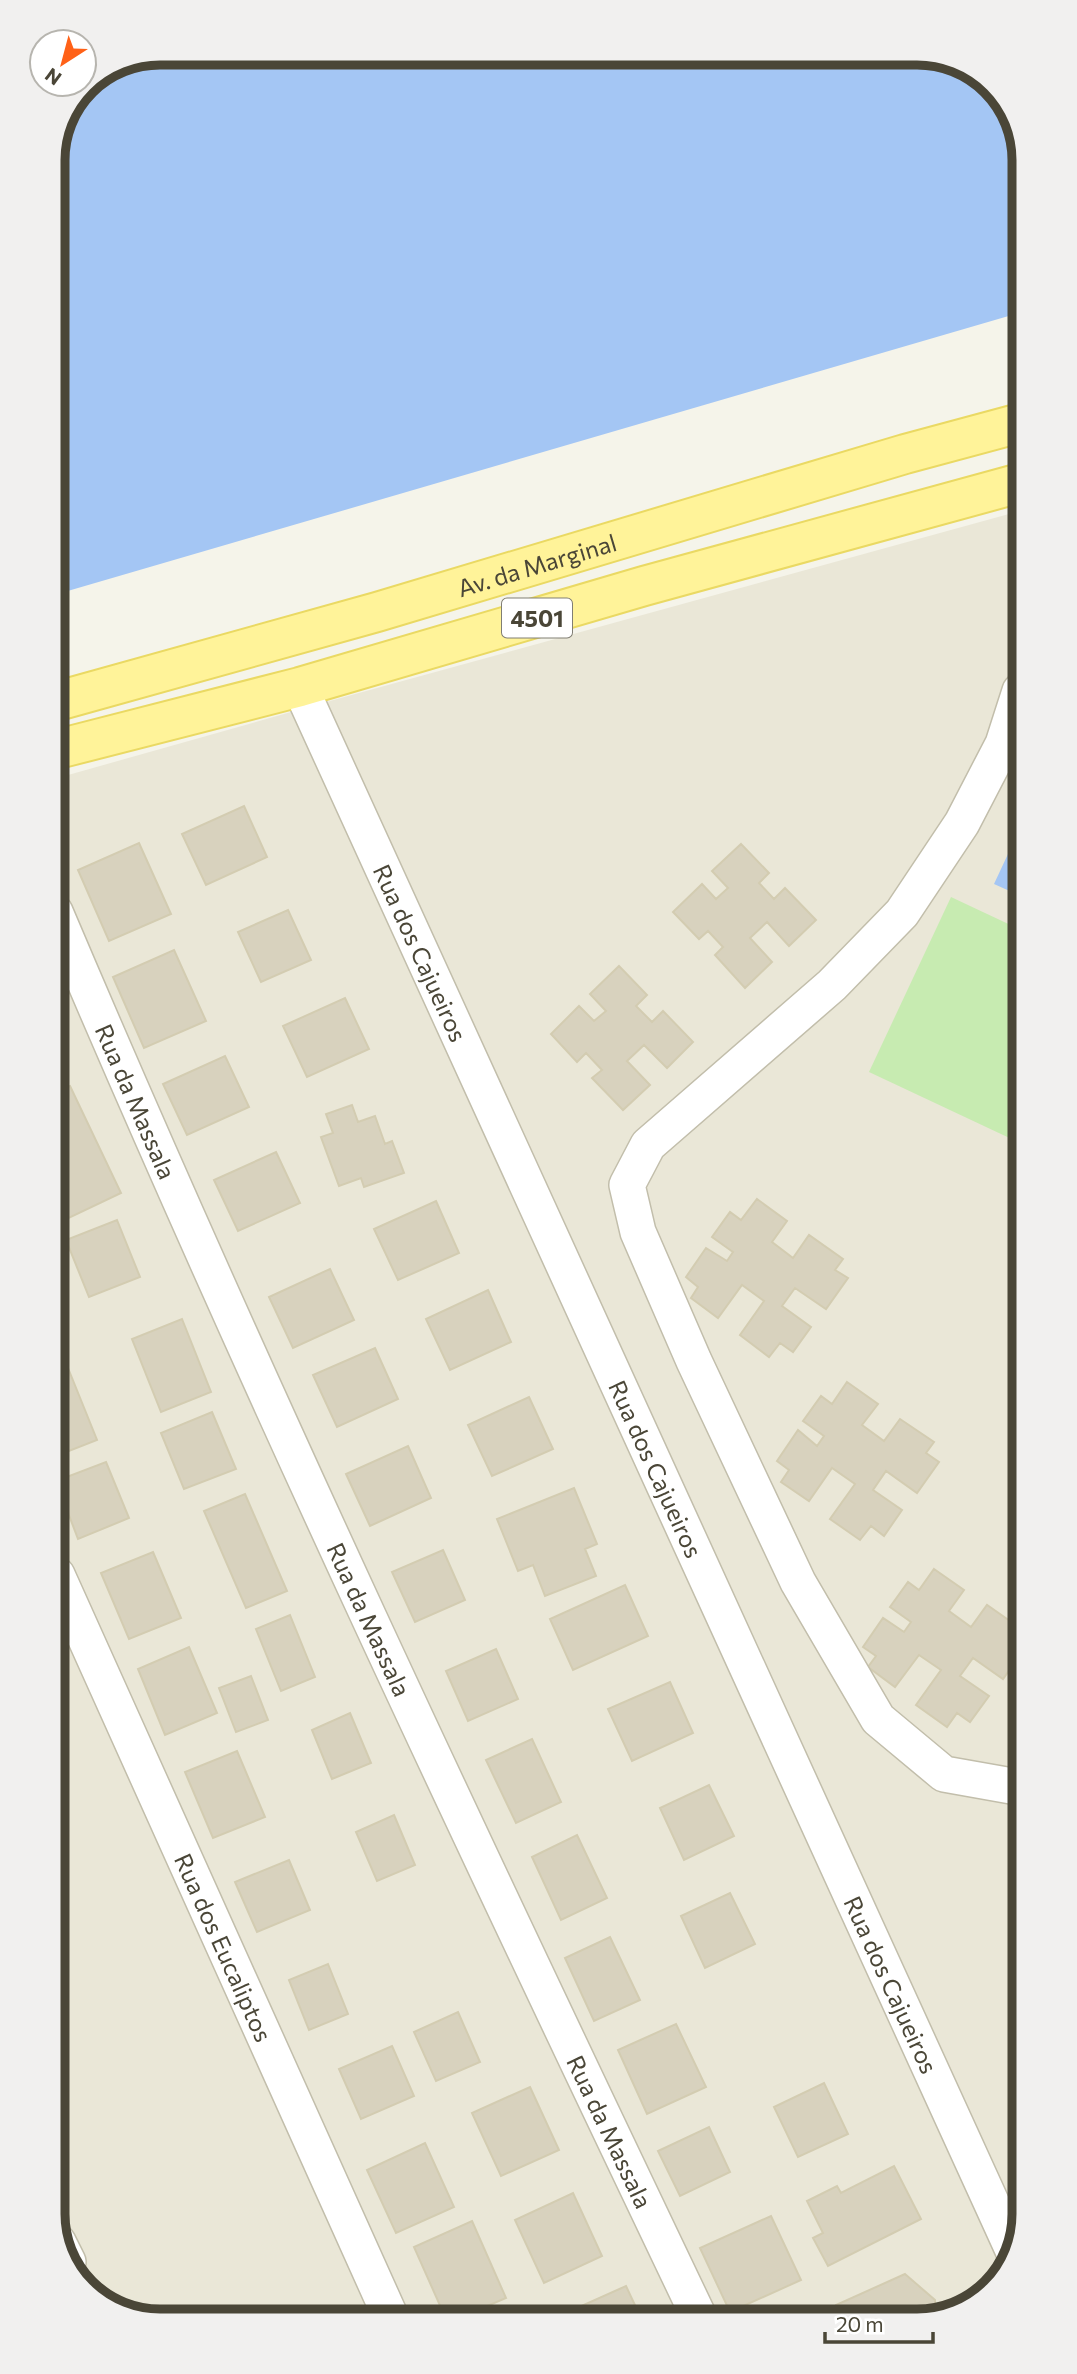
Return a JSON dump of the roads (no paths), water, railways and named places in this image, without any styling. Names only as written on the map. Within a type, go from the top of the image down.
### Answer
[{"type":"main road","name":"Av. da Marginal","points":[[65,699],[377,612],[892,458],[1012,425]]},
{"type":"main road","name":"4501","points":[[65,747],[300,687],[644,586],[1012,485]]},
{"type":"street","name":"Rua dos Cajueiros","points":[[300,687],[1008,2240]]},
{"type":"street","points":[[1012,716],[1003,744],[962,822],[902,913],[832,985],[648,1145],[627,1185],[638,1232],[780,1545],[798,1582],[878,1719],[944,1774],[1012,1786]]},
{"type":"street","name":"Rua da Massala","points":[[65,936],[159,1157],[337,1551],[695,2309]]},
{"type":"street","name":"Rua dos Eucaliptos","points":[[65,1593],[387,2309]]},
{"type":"water","points":[[160,65],[924,65],[965,77],[993,102],[1007,129],[1012,160],[1012,315],[65,592],[65,153],[72,123],[81,107],[89,98],[98,98],[98,89],[123,72]]},
{"type":"water","points":[[1012,845],[1012,892],[994,884]]}]
